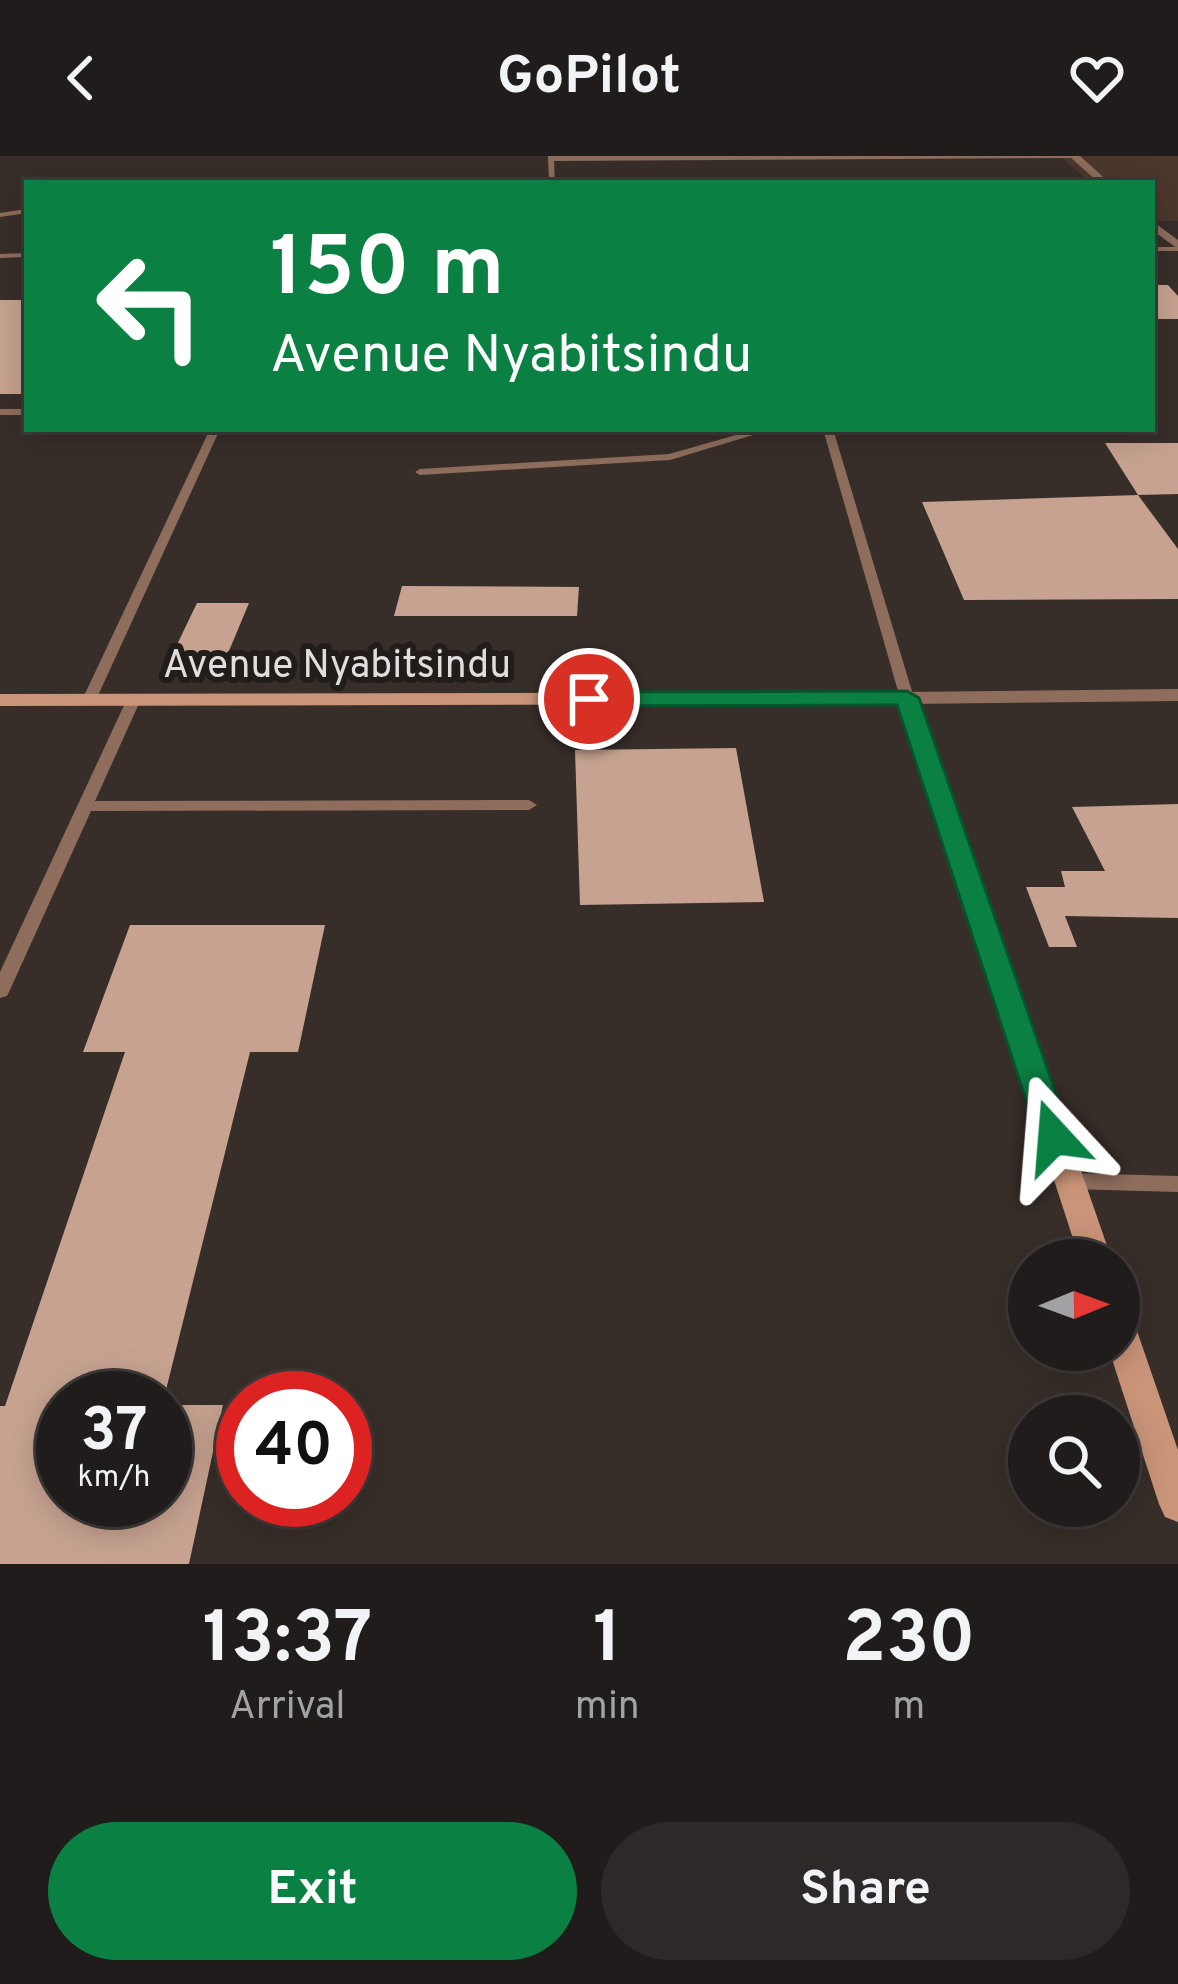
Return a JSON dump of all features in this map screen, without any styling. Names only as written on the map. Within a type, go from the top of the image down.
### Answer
[{"type":"street","points":[[1075,157],[1102,180]]},
{"type":"street","points":[[1155,227],[1178,248]]},
{"type":"street","name":"Avenue Nyabitsindu","points":[[0,700],[1178,695]]},
{"type":"street","points":[[907,698],[1089,1239]]},
{"type":"street","points":[[1133,1371],[1178,1504]]},
{"type":"lane","points":[[551,157],[1075,157]]},
{"type":"lane","points":[[89,700],[213,432]]},
{"type":"lane","points":[[420,472],[670,457],[758,432]]},
{"type":"lane","points":[[829,432],[907,698]]},
{"type":"lane","points":[[0,992],[134,700]]},
{"type":"lane","points":[[85,806],[529,805]]},
{"type":"lane","points":[[1070,1181],[1178,1184]]},
{"type":"shaded area","points":[[0,156],[1060,156],[1088,180],[24,180],[24,432],[1155,432],[1155,222],[1178,221],[1178,1564],[0,1564]]},
{"type":"shaded area","points":[[1060,156],[1178,156],[1178,221],[1155,222],[1155,180],[1088,180]]},
{"type":"building","points":[[1155,285],[1168,285],[1178,296],[1178,319],[1155,319]]},
{"type":"building","points":[[0,300],[24,300],[24,394],[0,394]]},
{"type":"building","points":[[1105,443],[1178,443],[1178,494],[1138,495]]},
{"type":"building","points":[[1138,495],[1178,549],[1178,599],[964,600],[922,502]]},
{"type":"building","points":[[402,586],[579,587],[577,616],[394,616]]},
{"type":"building","points":[[197,603],[249,603],[226,658],[171,657]]},
{"type":"building","points":[[736,748],[764,902],[580,905],[575,750]]},
{"type":"building","points":[[1178,804],[1178,918],[1065,916],[1077,947],[1049,947],[1026,887],[1065,887],[1061,871],[1105,871],[1072,807]]},
{"type":"building","points":[[130,925],[325,925],[298,1052],[250,1052],[171,1371],[36,1371],[36,1527],[192,1527],[192,1405],[216,1405],[216,1438],[189,1564],[0,1564],[0,1406],[5,1406],[125,1052],[83,1052]]},
{"type":"route","points":[[589,699],[907,698],[1054,1137]]}]
